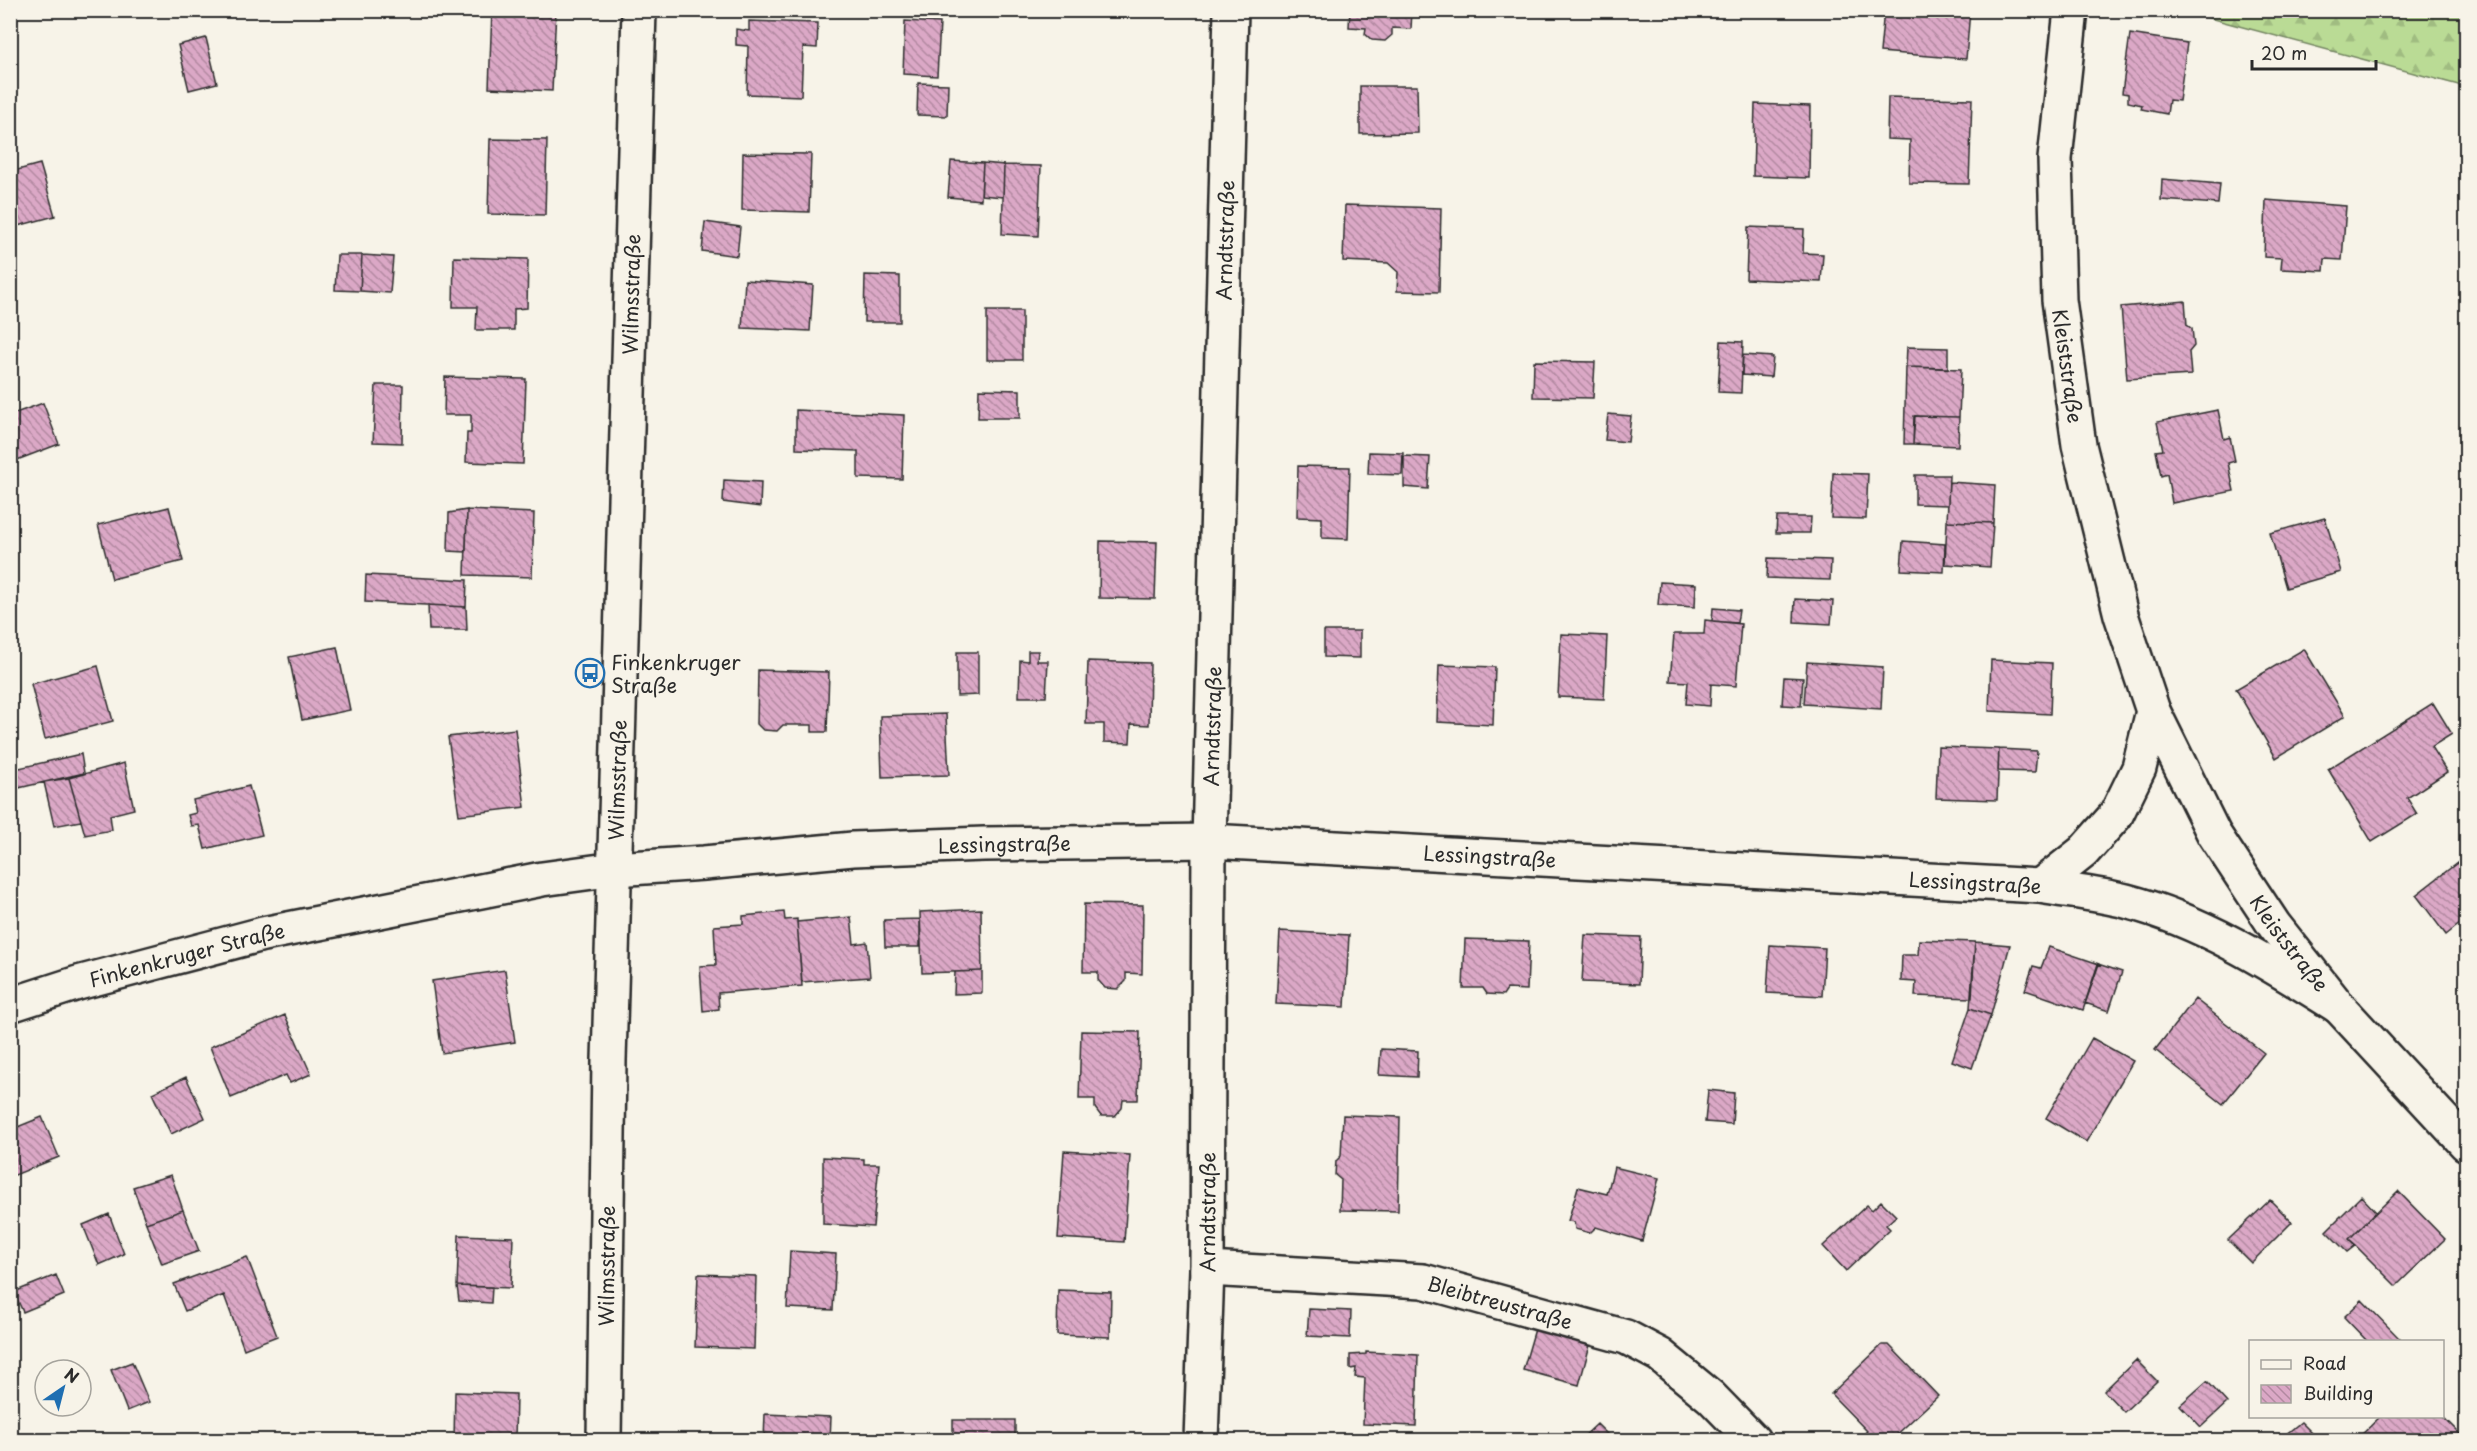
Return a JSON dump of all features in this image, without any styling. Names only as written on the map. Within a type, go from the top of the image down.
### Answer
[{"type":"street","name":"Wilmsstraße","points":[[604,1440],[609,1060],[639,10]]},
{"type":"street","name":"Arndtstraße","points":[[1201,1440],[1207,1269],[1209,841],[1231,10]]},
{"type":"street","name":"Kleiststraße","points":[[2071,10],[2055,159],[2059,300],[2079,445],[2121,615],[2153,711],[2214,834],[2274,925],[2339,1006],[2466,1144]]},
{"type":"street","points":[[2040,886],[2083,852],[2116,815],[2139,768],[2153,711]]},
{"type":"street","name":"Lessingstraße","points":[[615,869],[853,849],[984,844],[1209,841],[2040,886],[2126,901],[2196,925],[2262,959],[2339,1006]]},
{"type":"street","name":"Finkenkruger Straße","points":[[10,1005],[78,983],[262,934],[542,879],[615,869]]},
{"type":"street","name":"Bleibtreustraße","points":[[1207,1269],[1423,1281],[1626,1337],[1660,1355],[1711,1397],[1753,1440]]},
{"type":"green space","points":[[2183,11],[2466,11],[2466,87]]},
{"type":"building","points":[[492,10],[556,10],[552,91],[489,88]]},
{"type":"building","points":[[1350,10],[1412,10],[1411,29],[1392,28],[1392,35],[1385,41],[1372,40],[1365,34],[1366,28],[1349,27]]},
{"type":"building","points":[[1884,10],[1970,10],[1966,59],[1880,52]]},
{"type":"building","points":[[749,21],[818,23],[817,48],[803,47],[801,96],[747,94],[748,46],[736,45],[736,29],[749,31]]},
{"type":"building","points":[[905,21],[940,23],[937,76],[903,74]]},
{"type":"building","points":[[2130,34],[2187,43],[2179,101],[2169,100],[2167,114],[2141,109],[2142,105],[2128,102],[2128,94],[2122,93]]},
{"type":"building","points":[[206,38],[217,83],[189,90],[178,45]]},
{"type":"building","points":[[918,83],[948,84],[947,116],[917,115]]},
{"type":"building","points":[[1360,86],[1417,86],[1418,133],[1360,134]]},
{"type":"building","points":[[1888,97],[1972,99],[1969,184],[1909,183],[1910,140],[1887,139]]},
{"type":"building","points":[[1755,104],[1810,106],[1809,178],[1753,176]]},
{"type":"building","points":[[490,139],[547,140],[545,215],[488,214]]},
{"type":"building","points":[[743,153],[811,154],[809,212],[742,210]]},
{"type":"building","points":[[951,161],[983,163],[981,200],[948,197]]},
{"type":"building","points":[[983,163],[1004,165],[1003,197],[981,195]]},
{"type":"building","points":[[40,164],[55,216],[10,228],[10,172]]},
{"type":"building","points":[[1004,165],[1041,166],[1038,236],[1002,234]]},
{"type":"building","points":[[2162,179],[2220,184],[2218,204],[2161,200]]},
{"type":"building","points":[[2266,200],[2346,206],[2342,260],[2325,259],[2324,271],[2281,269],[2282,258],[2264,257]]},
{"type":"building","points":[[1345,205],[1441,208],[1439,292],[1397,291],[1398,272],[1388,263],[1343,261]]},
{"type":"building","points":[[705,222],[740,227],[737,256],[702,251]]},
{"type":"building","points":[[1748,227],[1804,229],[1803,253],[1823,254],[1821,282],[1746,279]]},
{"type":"building","points":[[337,255],[362,255],[360,291],[335,290]]},
{"type":"building","points":[[362,255],[393,257],[390,293],[360,291]]},
{"type":"building","points":[[454,257],[528,259],[527,308],[514,309],[514,330],[476,330],[477,307],[453,307]]},
{"type":"building","points":[[865,275],[900,276],[900,322],[864,322]]},
{"type":"building","points":[[745,280],[813,285],[810,331],[742,328]]},
{"type":"building","points":[[2185,301],[2187,325],[2192,329],[2194,346],[2189,352],[2191,375],[2127,379],[2121,307]]},
{"type":"building","points":[[987,311],[1022,311],[1022,360],[987,360]]},
{"type":"building","points":[[1721,341],[1743,342],[1741,393],[1718,392]]},
{"type":"building","points":[[1907,347],[1948,348],[1948,368],[1906,367]]},
{"type":"building","points":[[1743,355],[1773,357],[1771,377],[1742,375]]},
{"type":"building","points":[[1534,361],[1595,362],[1593,398],[1533,397]]},
{"type":"building","points":[[1906,367],[1961,369],[1959,417],[1914,416],[1913,444],[1904,444]]},
{"type":"building","points":[[445,377],[526,379],[523,464],[466,462],[467,433],[471,433],[471,415],[444,415]]},
{"type":"building","points":[[376,385],[403,385],[402,443],[373,442]]},
{"type":"building","points":[[979,389],[1020,390],[1020,418],[978,418]]},
{"type":"building","points":[[43,403],[59,444],[17,460],[10,443],[10,415]]},
{"type":"building","points":[[796,410],[904,415],[902,479],[858,478],[858,451],[796,449]]},
{"type":"building","points":[[2218,410],[2224,439],[2230,437],[2235,461],[2228,463],[2234,491],[2172,503],[2167,474],[2161,476],[2156,451],[2163,450],[2157,422]]},
{"type":"building","points":[[1608,414],[1631,416],[1628,442],[1605,440]]},
{"type":"building","points":[[1915,416],[1959,417],[1958,446],[1913,444]]},
{"type":"building","points":[[1369,452],[1403,453],[1402,475],[1368,474]]},
{"type":"building","points":[[1404,456],[1430,457],[1428,489],[1404,487]]},
{"type":"building","points":[[1298,466],[1350,467],[1348,539],[1322,538],[1322,518],[1297,517]]},
{"type":"building","points":[[1833,473],[1868,474],[1866,519],[1831,518]]},
{"type":"building","points":[[1915,475],[1949,475],[1948,505],[1915,504]]},
{"type":"building","points":[[724,480],[761,482],[760,507],[723,502]]},
{"type":"building","points":[[1949,482],[1995,485],[1993,523],[1947,521]]},
{"type":"building","points":[[2466,501],[2466,518],[2460,503]]},
{"type":"building","points":[[169,507],[183,561],[112,579],[98,525]]},
{"type":"building","points":[[467,510],[466,552],[448,551],[449,513]]},
{"type":"building","points":[[467,510],[534,513],[532,577],[465,575]]},
{"type":"building","points":[[1777,517],[1811,517],[1810,533],[1776,533]]},
{"type":"building","points":[[2325,518],[2341,572],[2286,588],[2270,533]]},
{"type":"building","points":[[1947,521],[1993,523],[1990,567],[1945,564]]},
{"type":"building","points":[[1100,541],[1157,542],[1155,599],[1099,598]]},
{"type":"building","points":[[1903,541],[1945,544],[1944,572],[1901,570]]},
{"type":"building","points":[[1768,558],[1831,560],[1830,580],[1767,578]]},
{"type":"building","points":[[366,575],[467,580],[466,607],[365,602]]},
{"type":"building","points":[[1660,582],[1696,584],[1695,607],[1658,605]]},
{"type":"building","points":[[1795,599],[1833,601],[1831,624],[1794,622]]},
{"type":"building","points":[[428,605],[466,607],[467,630],[429,630]]},
{"type":"building","points":[[1713,608],[1739,610],[1737,623],[1712,621]]},
{"type":"building","points":[[1705,620],[1741,624],[1736,686],[1711,684],[1710,706],[1686,704],[1688,682],[1670,681],[1674,634],[1704,634]]},
{"type":"building","points":[[1324,631],[1360,631],[1360,658],[1324,657]]},
{"type":"building","points":[[1561,634],[1607,636],[1604,699],[1558,697]]},
{"type":"building","points":[[337,647],[350,710],[302,720],[289,657]]},
{"type":"building","points":[[2304,649],[2345,716],[2276,758],[2236,689]]},
{"type":"building","points":[[1028,651],[1038,651],[1037,661],[1048,661],[1046,697],[1019,697],[1020,660],[1028,661]]},
{"type":"building","points":[[957,652],[978,652],[978,695],[957,696]]},
{"type":"building","points":[[1991,660],[2052,663],[2050,714],[1989,711]]},
{"type":"building","points":[[1088,661],[1150,663],[1149,725],[1131,724],[1130,743],[1104,742],[1104,724],[1086,724]]},
{"type":"building","points":[[1807,662],[1883,667],[1881,709],[1804,704]]},
{"type":"building","points":[[1439,665],[1495,667],[1493,725],[1437,722]]},
{"type":"building","points":[[98,666],[113,721],[45,739],[31,684]]},
{"type":"building","points":[[758,670],[829,672],[827,732],[812,732],[812,725],[783,725],[777,731],[763,730],[757,724]]},
{"type":"building","points":[[1784,677],[1803,678],[1801,706],[1782,705]]},
{"type":"building","points":[[2433,703],[2452,734],[2431,747],[2447,772],[2407,798],[2417,814],[2372,842],[2328,769]]},
{"type":"building","points":[[946,714],[949,775],[882,777],[880,716]]},
{"type":"building","points":[[515,729],[525,807],[459,815],[448,737]]},
{"type":"building","points":[[1938,747],[1999,749],[1997,800],[1936,798]]},
{"type":"building","points":[[1999,749],[2037,751],[2035,772],[1998,771]]},
{"type":"building","points":[[81,754],[84,773],[10,790],[10,770]]},
{"type":"building","points":[[124,763],[134,809],[110,815],[112,830],[85,835],[69,778]]},
{"type":"building","points":[[69,778],[81,821],[54,826],[44,782]]},
{"type":"building","points":[[249,786],[262,835],[205,849],[199,825],[191,826],[188,815],[196,813],[193,800]]},
{"type":"building","points":[[2466,856],[2466,919],[2446,935],[2416,895]]},
{"type":"building","points":[[1084,904],[1143,905],[1142,974],[1126,973],[1126,981],[1118,989],[1105,988],[1098,980],[1098,972],[1083,972]]},
{"type":"building","points":[[981,909],[982,971],[922,973],[920,912]]},
{"type":"building","points":[[784,912],[785,920],[797,919],[802,986],[718,993],[719,1009],[703,1011],[700,966],[716,965],[714,926],[743,924],[743,916]]},
{"type":"building","points":[[851,917],[854,944],[867,942],[870,977],[802,982],[797,922]]},
{"type":"building","points":[[920,919],[920,947],[885,947],[884,920]]},
{"type":"building","points":[[1280,931],[1349,935],[1345,1007],[1276,1004]]},
{"type":"building","points":[[1585,935],[1641,937],[1639,984],[1582,982]]},
{"type":"building","points":[[1465,939],[1529,941],[1527,990],[1507,989],[1503,995],[1487,994],[1483,988],[1463,988]]},
{"type":"building","points":[[1919,940],[1975,942],[1972,998],[1915,996],[1916,982],[1901,981],[1902,955],[1918,955]]},
{"type":"building","points":[[1975,942],[2010,945],[1991,1015],[1970,1008]]},
{"type":"building","points":[[1770,945],[1825,948],[1822,996],[1767,993]]},
{"type":"building","points":[[2049,947],[2099,964],[2083,1010],[2025,990],[2033,966],[2041,968]]},
{"type":"building","points":[[2098,964],[2122,972],[2109,1011],[2085,1003]]},
{"type":"building","points":[[505,970],[515,1042],[442,1053],[432,981]]},
{"type":"building","points":[[982,971],[982,993],[954,994],[955,972]]},
{"type":"building","points":[[2195,999],[2264,1053],[2223,1104],[2155,1050]]},
{"type":"building","points":[[1970,1008],[1991,1015],[1972,1068],[1952,1061]]},
{"type":"building","points":[[285,1015],[311,1074],[290,1083],[286,1075],[231,1098],[210,1047]]},
{"type":"building","points":[[1081,1031],[1140,1032],[1138,1100],[1123,1100],[1122,1108],[1115,1116],[1101,1116],[1095,1108],[1095,1099],[1079,1099]]},
{"type":"building","points":[[2092,1038],[2133,1061],[2086,1142],[2046,1118]]},
{"type":"building","points":[[1381,1049],[1418,1051],[1417,1077],[1379,1075]]},
{"type":"building","points":[[186,1077],[205,1118],[171,1134],[152,1093]]},
{"type":"building","points":[[1708,1090],[1734,1093],[1732,1124],[1705,1122]]},
{"type":"building","points":[[1343,1115],[1400,1117],[1398,1211],[1340,1210],[1341,1180],[1335,1175],[1336,1161],[1341,1156]]},
{"type":"building","points":[[42,1117],[59,1157],[10,1177],[10,1130]]},
{"type":"building","points":[[1064,1151],[1130,1155],[1124,1242],[1058,1238]]},
{"type":"building","points":[[823,1157],[864,1159],[864,1164],[879,1164],[873,1227],[823,1224]]},
{"type":"building","points":[[1614,1167],[1659,1178],[1642,1241],[1596,1227],[1590,1233],[1575,1229],[1574,1222],[1568,1221],[1578,1187],[1607,1194]]},
{"type":"building","points":[[171,1175],[183,1210],[146,1223],[133,1187]]},
{"type":"building","points":[[2398,1191],[2445,1239],[2396,1286],[2349,1239]]},
{"type":"building","points":[[2361,1196],[2376,1212],[2349,1239],[2356,1245],[2347,1252],[2326,1231]]},
{"type":"building","points":[[2270,1200],[2292,1222],[2251,1263],[2228,1240]]},
{"type":"building","points":[[1881,1201],[1896,1216],[1886,1225],[1890,1229],[1846,1271],[1823,1246],[1867,1205],[1872,1210]]},
{"type":"building","points":[[183,1210],[199,1251],[162,1264],[146,1223]]},
{"type":"building","points":[[109,1214],[124,1254],[99,1265],[83,1225]]},
{"type":"building","points":[[459,1235],[513,1237],[511,1288],[457,1286]]},
{"type":"building","points":[[790,1251],[836,1254],[833,1310],[787,1308]]},
{"type":"building","points":[[247,1257],[277,1336],[244,1349],[224,1295],[185,1311],[174,1284]]},
{"type":"building","points":[[698,1274],[756,1276],[754,1349],[695,1347]]},
{"type":"building","points":[[56,1275],[64,1295],[23,1312],[14,1292]]},
{"type":"building","points":[[457,1286],[492,1287],[491,1303],[459,1301]]},
{"type":"building","points":[[1058,1290],[1111,1292],[1110,1337],[1057,1335]]},
{"type":"building","points":[[2362,1300],[2400,1339],[2366,1340],[2344,1317]]},
{"type":"building","points":[[1309,1309],[1351,1311],[1350,1338],[1307,1336]]},
{"type":"building","points":[[1535,1329],[1590,1345],[1579,1385],[1523,1370]]},
{"type":"building","points":[[1882,1345],[1889,1345],[1938,1396],[1891,1440],[1873,1440],[1831,1394]]},
{"type":"building","points":[[1366,1352],[1418,1355],[1416,1426],[1363,1424],[1365,1378],[1355,1377],[1356,1368],[1350,1369],[1350,1355],[1366,1354]]},
{"type":"building","points":[[2136,1360],[2157,1381],[2124,1412],[2104,1391]]},
{"type":"building","points":[[132,1362],[149,1402],[127,1411],[111,1370]]},
{"type":"building","points":[[2207,1381],[2227,1403],[2201,1427],[2180,1405]]},
{"type":"building","points":[[455,1392],[516,1394],[515,1440],[454,1440]]},
{"type":"building","points":[[2466,1392],[2466,1405],[2460,1398]]},
{"type":"building","points":[[765,1414],[831,1417],[830,1440],[764,1440]]},
{"type":"building","points":[[2379,1418],[2444,1418],[2460,1434],[2453,1440],[2356,1440]]},
{"type":"building","points":[[953,1420],[1015,1420],[1015,1440],[953,1440]]},
{"type":"building","points":[[2301,1422],[2319,1440],[2279,1440]]},
{"type":"building","points":[[1597,1424],[1613,1440],[1580,1440]]},
{"type":"place","name":"Finkenkruger Straße","points":[[590,673]]}]
